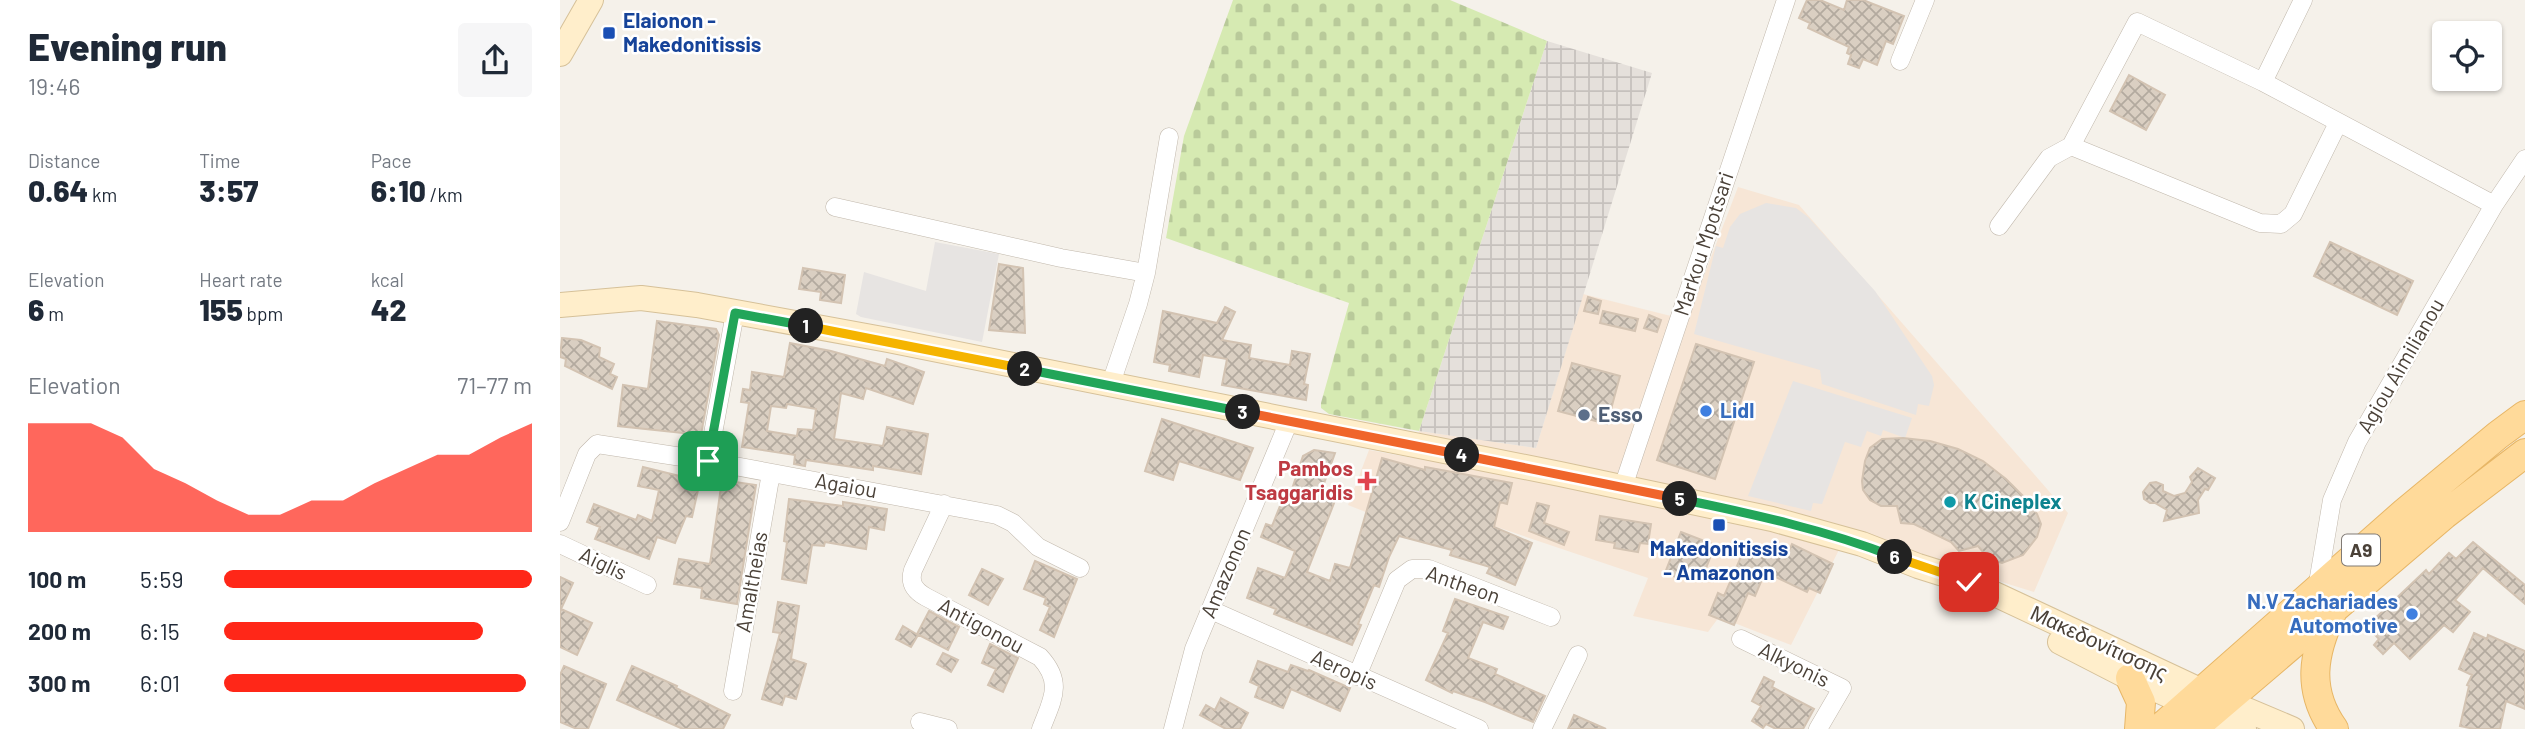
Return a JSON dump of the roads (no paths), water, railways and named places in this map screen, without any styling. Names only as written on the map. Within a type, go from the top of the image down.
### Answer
[{"type":"main road","points":[[560,54],[591,0]]},
{"type":"main road","name":"Μακεδονίτισσης","points":[[560,305],[641,298],[735,313],[1623,487],[1793,524],[1862,544],[1969,582],[2204,707]]},
{"type":"main road","name":"A9","points":[[2159,729],[2204,707],[2326,598],[2498,435],[2525,415]]},
{"type":"main road","name":"A9","points":[[2326,598],[2525,453]]},
{"type":"main road","name":"Μακεδονίτισσης","points":[[1918,566],[1944,584],[2130,678],[2204,707]]},
{"type":"main road","points":[[2326,598],[2315,680],[2321,705],[2334,729]]},
{"type":"main road","points":[[2130,678],[2141,702],[2139,729]]},
{"type":"main road","points":[[2204,707],[2244,729]]},
{"type":"main road","points":[[2204,707],[2292,729]]},
{"type":"street","name":"Markou Mpotsari","points":[[1623,487],[1786,0]]},
{"type":"street","points":[[1900,61],[1925,0]]},
{"type":"street","points":[[2263,82],[2303,0]]},
{"type":"street","points":[[1999,226],[2049,158],[2071,146],[2137,22],[2263,82],[2494,205]]},
{"type":"street","points":[[2071,146],[2260,223],[2281,224],[2293,214],[2338,123]]},
{"type":"street","points":[[1110,386],[1146,273],[1169,137]]},
{"type":"street","name":"Agiou Aimilianou","points":[[2326,598],[2326,527],[2340,477],[2377,405],[2494,205],[2525,159]]},
{"type":"street","points":[[835,207],[1061,258],[1146,273]]},
{"type":"street","points":[[708,461],[735,313]]},
{"type":"street","name":"Amazonon","points":[[1173,729],[1191,660],[1289,421]]},
{"type":"street","name":"Agaiou","points":[[560,522],[587,454],[597,444],[708,461],[944,504],[1005,518],[1038,547],[1080,568]]},
{"type":"street","name":"Amaltheias","points":[[733,691],[771,473]]},
{"type":"street","name":"Antigonou","points":[[944,504],[913,570],[911,578],[914,587],[926,597],[1040,657],[1048,665],[1055,684],[1041,729]]},
{"type":"street","name":"Aiglis","points":[[560,544],[647,584]]},
{"type":"street","name":"Antheon","points":[[1357,676],[1397,580],[1412,569],[1429,569],[1550,617]]},
{"type":"street","name":"Aeropis","points":[[1211,610],[1479,729]]},
{"type":"street","name":"Alkyonis","points":[[1741,639],[1842,688],[1818,729]]},
{"type":"street","points":[[1542,729],[1578,655]]},
{"type":"street","points":[[920,722],[948,729]]},
{"type":"place","name":"Elaionon - Makedonitissis","points":[[609,33]]},
{"type":"place","name":"Lidl","points":[[1706,411]]},
{"type":"place","name":"Esso","points":[[1584,415]]},
{"type":"place","name":"Pambos Tsaggaridis","points":[[1367,481]]},
{"type":"place","name":"K Cineplex","points":[[1950,502]]},
{"type":"place","name":"Makedonitissis - Amazonon","points":[[1719,525]]},
{"type":"place","name":"N.V Zachariades Automotive","points":[[2412,614]]}]
